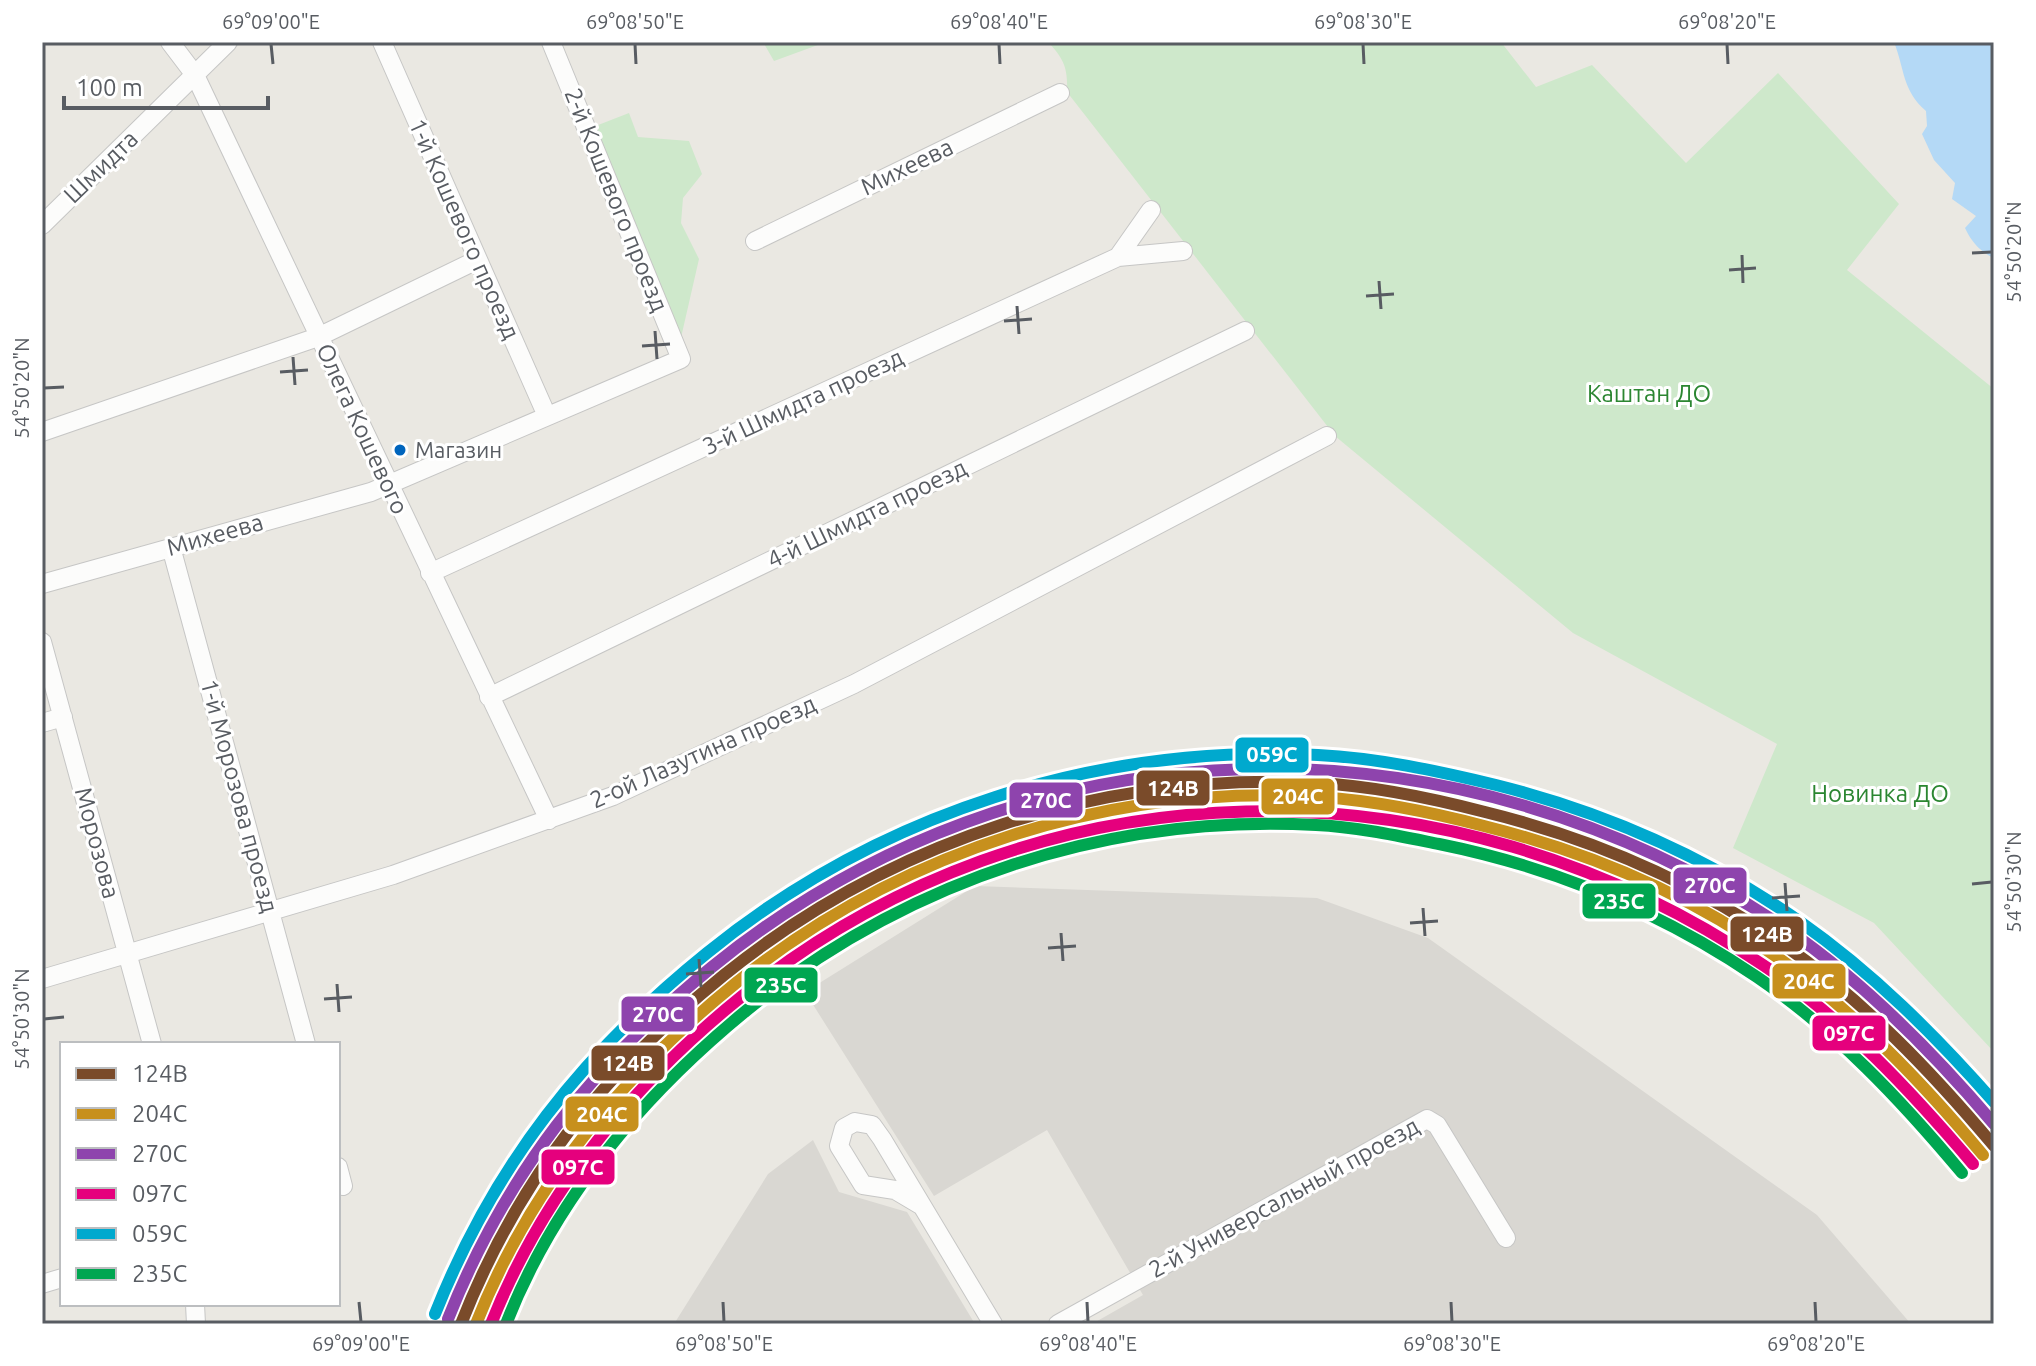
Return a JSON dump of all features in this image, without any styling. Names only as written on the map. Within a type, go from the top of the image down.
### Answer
[{"type":"street","name":"Олега Кошевого","points":[[170,42],[195,75],[549,820]]},
{"type":"street","name":"Шмидта","points":[[42,225],[228,42]]},
{"type":"street","name":"1-й Кошевого проезд","points":[[382,42],[547,416]]},
{"type":"street","name":"2-й Кошевого проезд","points":[[551,42],[681,359]]},
{"type":"street","name":"Михеева","points":[[755,241],[1060,93]]},
{"type":"street","points":[[1118,257],[1151,210]]},
{"type":"street","name":"3-й Шмидта проезд","points":[[430,573],[1118,257],[1183,251]]},
{"type":"street","points":[[42,432],[318,337],[477,260]]},
{"type":"street","name":"4-й Шмидта проезд","points":[[489,697],[1245,331]]},
{"type":"street","name":"Михеева","points":[[42,584],[388,485],[681,359]]},
{"type":"street","name":"2-ой Лазутина проезд","points":[[42,979],[393,875],[613,796],[854,684],[1327,436]]},
{"type":"street","name":"1-й Морозова проезд","points":[[171,547],[305,1042]]},
{"type":"street","name":"Морозова","points":[[42,642],[151,1042]]},
{"type":"street","points":[[42,723],[63,717]]},
{"type":"street","name":"2-й Универсальный проезд","points":[[1058,1324],[1420,1120],[1427,1119],[1437,1125],[1506,1238]]},
{"type":"street","points":[[922,1206],[895,1190],[871,1187],[858,1181],[839,1146],[844,1128],[855,1122],[872,1125],[922,1206],[993,1324]]},
{"type":"street","points":[[340,1175],[343,1186]]},
{"type":"shaded area","points":[[975,886],[1317,898],[1428,938],[1817,1215],[1911,1324],[1092,1324],[1143,1295],[1047,1130],[934,1196],[805,992]]},
{"type":"shaded area","points":[[813,1140],[839,1192],[907,1212],[975,1324],[674,1324],[768,1174]]},
{"type":"green space","points":[[763,42],[826,42],[774,61]]},
{"type":"green space","name":"Каштан ДО","points":[[1048,42],[1501,42],[1536,87],[1592,65],[1686,163],[1778,73],[1899,204],[1847,270],[1994,389],[1994,1052],[1874,923],[1733,848],[1777,744],[1573,633],[1335,436],[1067,92],[1064,64]]},
{"type":"green space","points":[[629,113],[638,137],[689,141],[702,174],[683,198],[681,223],[699,259],[680,342],[593,127]]},
{"type":"water","points":[[1894,42],[1994,42],[1994,258],[1976,246],[1965,228],[1976,216],[1952,199],[1955,183],[1934,160],[1922,134],[1927,126],[1926,111],[1908,87]]},
{"type":"transit line","name":"059С","points":[[435,1314],[485,1209],[547,1115],[620,1031],[707,953],[774,904],[844,861],[918,826],[994,797],[1073,776],[1153,762],[1235,755],[1318,755],[1363,759],[1496,785],[1615,823],[1692,857],[1799,921],[1902,1006],[1994,1102]]},
{"type":"transit line","name":"270С","points":[[448,1319],[496,1217],[556,1126],[628,1043],[712,967],[834,883],[965,823],[1102,785],[1242,769],[1384,776],[1524,806],[1659,857],[1788,930],[1845,973],[1923,1045],[1994,1124]]},
{"type":"transit line","name":"124В","points":[[461,1324],[509,1222],[568,1132],[640,1050],[724,975],[789,928],[857,886],[929,852],[1003,824],[1080,803],[1158,789],[1238,783],[1318,783],[1381,790],[1525,823],[1640,865],[1750,922],[1842,989],[1895,1038],[1994,1146]]},
{"type":"transit line","name":"204С","points":[[476,1324],[523,1226],[584,1137],[655,1056],[736,983],[800,937],[867,896],[938,863],[1011,836],[1086,815],[1164,802],[1242,796],[1321,797],[1383,804],[1523,837],[1637,878],[1744,935],[1834,1001],[1886,1049],[1983,1155]]},
{"type":"transit line","name":"097С","points":[[491,1324],[537,1230],[595,1144],[663,1067],[741,997],[857,918],[982,861],[1112,826],[1246,812],[1380,819],[1513,847],[1641,896],[1763,965],[1821,1008],[1875,1057],[1973,1164]]},
{"type":"transit line","name":"235С","points":[[506,1324],[550,1234],[606,1152],[672,1077],[747,1010],[809,964],[875,924],[943,891],[1014,864],[1087,844],[1162,831],[1238,824],[1316,825],[1363,830],[1523,865],[1605,895],[1683,932],[1786,998],[1866,1068],[1962,1173]]},
{"type":"place","name":"Магазин","points":[[400,450]]},
{"type":"park label","name":"Новинка ДО","points":[[1880,794]]}]
